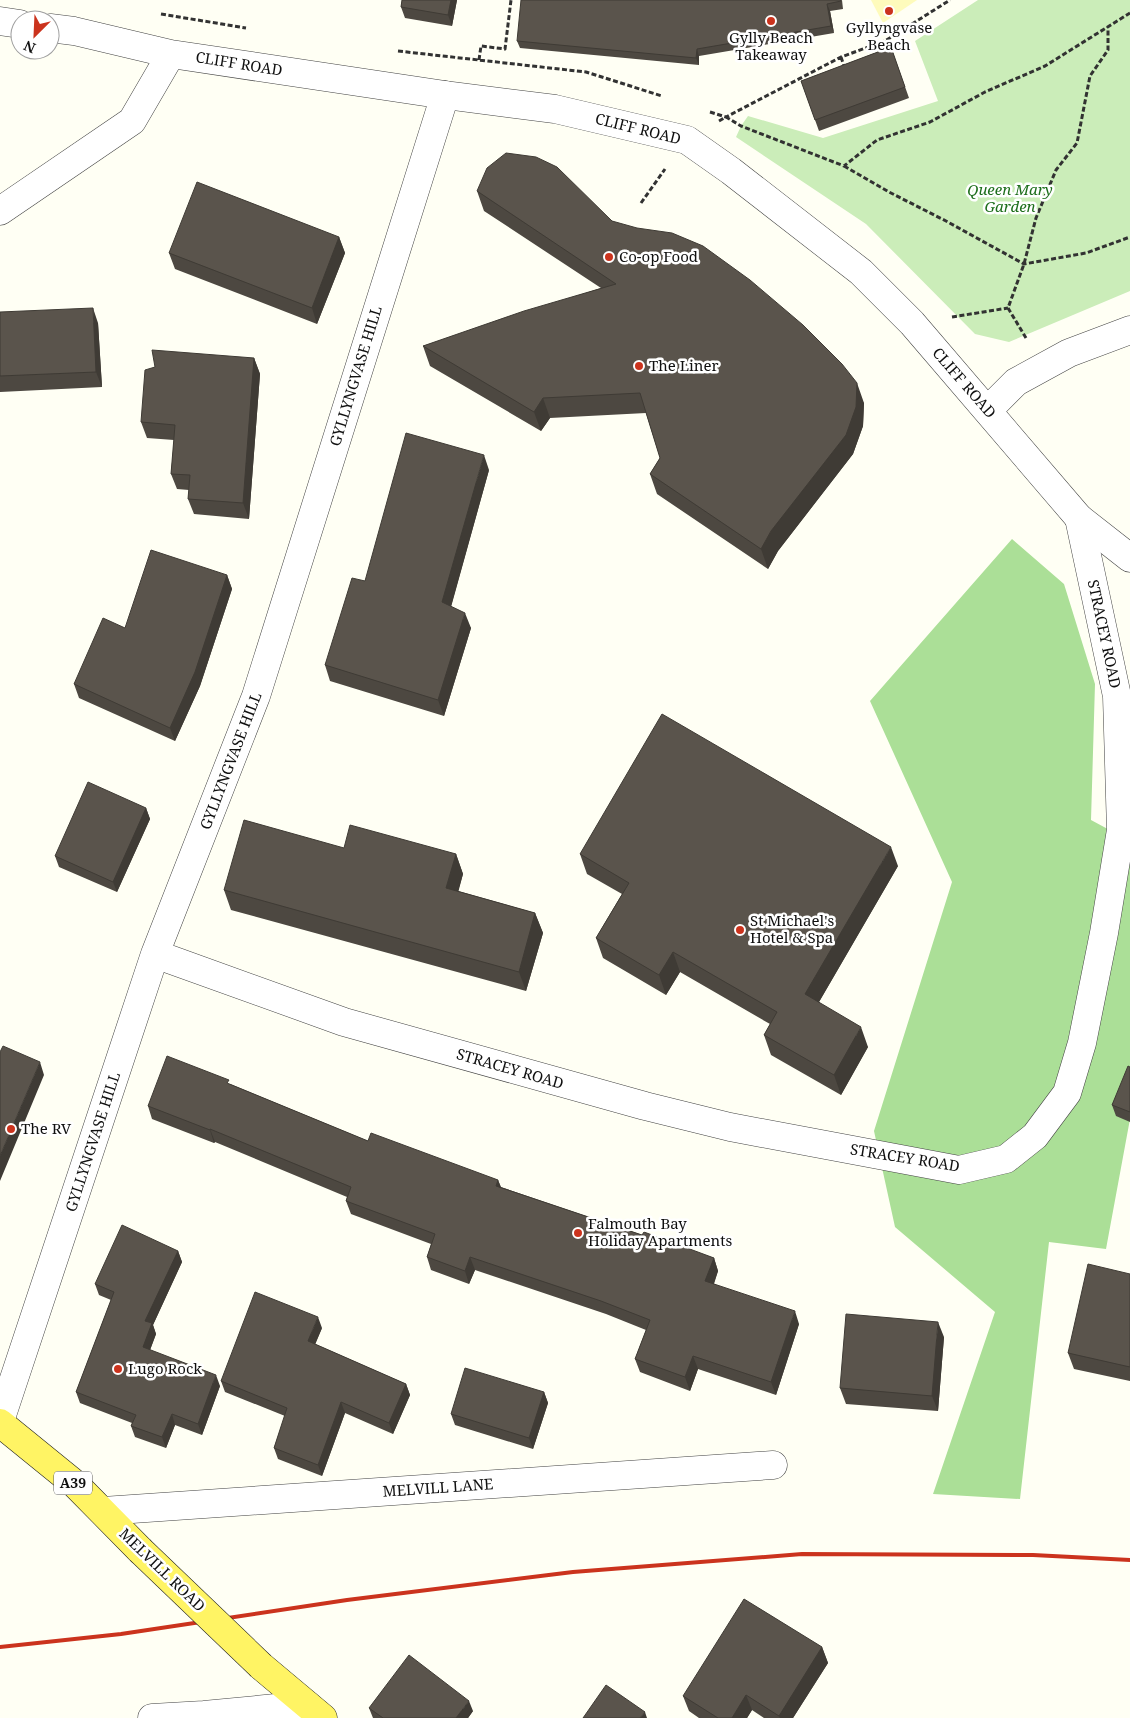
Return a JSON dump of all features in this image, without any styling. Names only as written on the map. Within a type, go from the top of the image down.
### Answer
[{"type":"main road","name":"MELVILL ROAD","points":[[0,1422],[75,1484],[140,1550],[261,1666],[315,1712]]},
{"type":"street","name":"CLIFF ROAD","points":[[60,29],[171,54],[445,95],[555,109],[687,140],[732,171],[861,272],[912,323],[1079,518],[1130,558]]},
{"type":"street","points":[[0,211],[132,121],[171,54]]},
{"type":"street","name":"GYLLYNGVASE HILL","points":[[0,1422],[155,954],[256,696],[445,95]]},
{"type":"street","points":[[988,410],[1016,382],[1069,353],[1130,330]]},
{"type":"street","name":"STRACEY ROAD","points":[[155,954],[344,1022],[645,1106],[730,1127],[959,1170],[1006,1159],[1035,1136],[1067,1093],[1082,1043],[1104,933],[1121,830],[1117,696],[1079,518]]},
{"type":"street","name":"MELVILL LANE","points":[[103,1511],[773,1465]]},
{"type":"street","points":[[152,1718],[315,1712]]},
{"type":"path","points":[[479,60],[481,46],[505,49],[511,0]]},
{"type":"path","points":[[726,117],[841,57],[885,41],[950,0]]},
{"type":"path","points":[[844,166],[877,140],[930,122],[985,92],[1045,66],[1130,12]]},
{"type":"path","points":[[157,13],[255,29]]},
{"type":"path","points":[[1008,308],[1024,264],[1036,218],[1056,170],[1077,143],[1090,76],[1108,50],[1108,26]]},
{"type":"path","points":[[881,56],[890,53],[885,41]]},
{"type":"path","points":[[392,50],[586,72],[670,99]]},
{"type":"path","points":[[841,57],[845,69]]},
{"type":"path","points":[[837,72],[854,66]]},
{"type":"path","points":[[708,111],[726,117],[741,126],[844,166],[1024,264],[1086,253],[1130,237]]},
{"type":"path","points":[[912,323],[1008,308]]},
{"type":"path","points":[[1008,308],[1044,367]]},
{"type":"green space","name":"Queen Mary Garden","points":[[978,0],[1130,0],[1130,291],[1009,342],[975,334],[866,224],[736,137],[748,116],[823,138],[938,101],[915,41]]},
{"type":"green space","points":[[1012,539],[1064,584],[1095,684],[1091,820],[1130,841],[1130,1119],[1106,1249],[1049,1242],[1020,1499],[933,1494],[995,1312],[895,1227],[874,1131],[952,882],[870,701]]},
{"type":"sand","name":"Gyllyngvase Beach","points":[[871,0],[917,0],[883,23]]},
{"type":"building","points":[[402,0],[451,0],[448,15],[401,7]]},
{"type":"building","points":[[521,0],[841,1],[827,4],[831,26],[697,49],[696,58],[517,41]]},
{"type":"building","points":[[891,47],[905,87],[815,120],[801,81]]},
{"type":"building","name":"The Liner","points":[[506,153],[536,157],[557,167],[612,221],[637,228],[672,233],[703,246],[750,280],[803,325],[842,364],[857,383],[856,407],[846,435],[771,531],[761,549],[650,474],[660,458],[640,393],[543,398],[534,412],[423,346],[524,311],[616,284],[477,191],[487,168]]},
{"type":"building","points":[[197,182],[339,237],[312,308],[169,253]]},
{"type":"building","points":[[93,308],[96,372],[0,376],[0,312]]},
{"type":"building","points":[[152,350],[254,358],[243,503],[188,499],[190,475],[171,474],[175,425],[141,422],[145,370],[155,367]]},
{"type":"building","points":[[406,433],[484,455],[442,602],[465,613],[438,700],[325,665],[352,578],[365,581]]},
{"type":"building","points":[[151,550],[227,575],[195,672],[170,728],[74,684],[103,618],[125,628]]},
{"type":"building","name":"St Michael's Hotel & Spa","points":[[662,714],[891,847],[805,994],[861,1027],[834,1075],[764,1035],[777,1012],[673,952],[659,975],[596,938],[629,883],[580,854]]},
{"type":"building","points":[[88,782],[146,808],[113,882],[55,856]]},
{"type":"building","points":[[244,820],[344,848],[350,825],[456,854],[446,888],[535,913],[519,972],[224,890]]},
{"type":"building","name":"The RV","points":[[3,1046],[40,1062],[0,1156],[0,1052]]},
{"type":"building","points":[[167,1056],[229,1080],[227,1083],[368,1141],[371,1133],[498,1180],[496,1186],[642,1235],[644,1232],[714,1258],[705,1281],[795,1311],[771,1382],[693,1356],[685,1377],[635,1359],[650,1320],[601,1301],[470,1257],[465,1271],[427,1257],[435,1234],[346,1201],[351,1187],[210,1129],[148,1106]]},
{"type":"building","points":[[1128,1066],[1130,1067],[1130,1112],[1112,1105]]},
{"type":"building","points":[[122,1225],[178,1251],[145,1321],[152,1323],[143,1347],[216,1375],[198,1424],[172,1414],[162,1437],[131,1426],[136,1415],[76,1392],[114,1292],[95,1284]]},
{"type":"building","points":[[1088,1264],[1130,1274],[1130,1367],[1068,1353]]},
{"type":"building","points":[[255,1292],[318,1317],[308,1341],[406,1384],[389,1423],[341,1402],[318,1465],[274,1448],[287,1408],[221,1381]]},
{"type":"building","points":[[846,1314],[938,1322],[932,1396],[840,1388]]},
{"type":"building","points":[[465,1368],[544,1392],[529,1438],[451,1414]]},
{"type":"building","points":[[744,1599],[822,1647],[779,1716],[746,1695],[732,1718],[718,1718],[683,1696]]},
{"type":"building","points":[[409,1655],[469,1701],[456,1718],[383,1718],[369,1708]]},
{"type":"building","points":[[606,1685],[645,1712],[640,1718],[583,1718]]},
{"type":"railway","points":[[0,1647],[121,1634],[347,1600],[573,1572],[802,1554],[1033,1555],[1130,1560]]},
{"type":"place","name":"Gyllyngvase Beach","points":[[889,11]]},
{"type":"place","name":"Gylly Beach Takeaway","points":[[771,21]]},
{"type":"place","name":"Co-op Food","points":[[609,257]]},
{"type":"place","name":"The Liner","points":[[639,366]]},
{"type":"place","name":"St Michael's Hotel & Spa","points":[[740,930]]},
{"type":"place","name":"The RV","points":[[11,1129]]},
{"type":"place","name":"Falmouth Bay Holiday Apartments","points":[[578,1233]]},
{"type":"place","name":"Lugo Rock","points":[[118,1369]]}]
